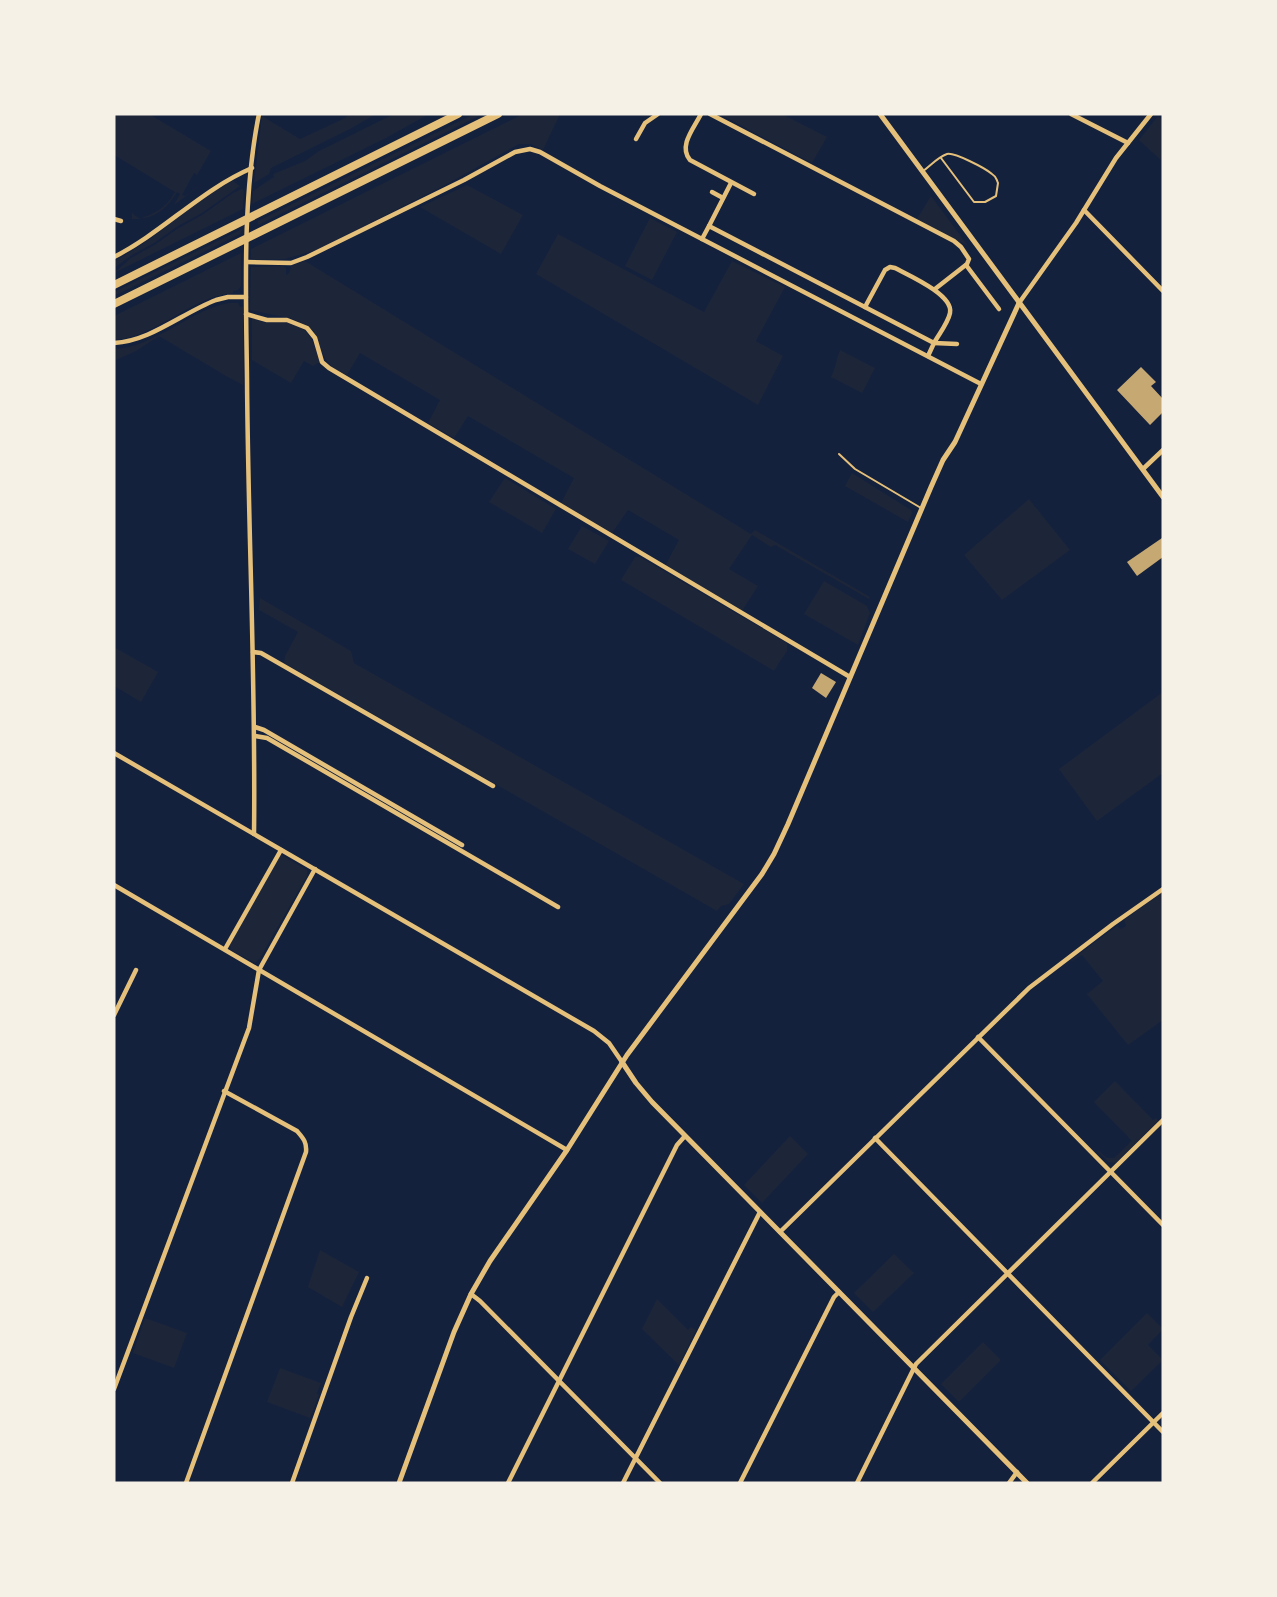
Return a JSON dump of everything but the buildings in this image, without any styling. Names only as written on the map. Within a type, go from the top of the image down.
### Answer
[{"type":"highway","points":[[114,285],[458,114]]},
{"type":"highway","points":[[114,303],[498,114]]},
{"type":"street","points":[[254,834],[255,727],[246,297],[249,204],[259,114]]},
{"type":"street","points":[[636,139],[645,123],[658,114]]},
{"type":"street","points":[[701,114],[686,143],[686,155],[690,160],[754,194]]},
{"type":"street","points":[[710,114],[961,247],[969,259],[966,265],[935,289]]},
{"type":"street","points":[[880,114],[1163,497]]},
{"type":"street","points":[[1071,114],[1128,143]]},
{"type":"street","points":[[399,1483],[454,1332],[471,1294],[622,1062],[768,863],[788,824],[943,460],[955,442],[1019,303],[1084,211],[1111,167],[1152,114]]},
{"type":"street","points":[[247,262],[290,263],[306,257],[464,180],[515,152],[535,150],[981,384]]},
{"type":"street","points":[[114,257],[215,187],[252,168]]},
{"type":"street","points":[[702,239],[731,183]]},
{"type":"street","points":[[712,192],[723,198]]},
{"type":"street","points":[[1084,211],[1163,291]]},
{"type":"street","points":[[114,219],[121,221]]},
{"type":"street","points":[[709,226],[934,343],[957,344]]},
{"type":"street","points":[[966,265],[999,309]]},
{"type":"street","points":[[865,307],[883,272],[890,267],[935,289],[951,310],[928,356]]},
{"type":"street","points":[[114,343],[141,337],[212,302],[228,297],[246,297]]},
{"type":"street","points":[[246,314],[267,320],[287,320],[307,328],[315,338],[322,362],[329,368],[850,677]]},
{"type":"street","points":[[1143,469],[1163,450]]},
{"type":"street","points":[[253,652],[261,653],[493,786]]},
{"type":"street","points":[[255,727],[462,845]]},
{"type":"street","points":[[255,736],[267,738],[558,907]]},
{"type":"street","points":[[114,753],[594,1031],[609,1043],[642,1090],[685,1136],[1027,1483]]},
{"type":"street","points":[[225,950],[281,850]]},
{"type":"street","points":[[114,1389],[248,1028],[259,970],[315,869]]},
{"type":"street","points":[[114,885],[567,1150]]},
{"type":"street","points":[[780,1232],[1036,982],[1163,889]]},
{"type":"street","points":[[114,1015],[136,970]]},
{"type":"street","points":[[978,1038],[1163,1226]]},
{"type":"street","points":[[186,1483],[307,1146],[297,1131],[224,1091]]},
{"type":"street","points":[[858,1483],[916,1364],[1163,1120]]},
{"type":"street","points":[[508,1483],[677,1145],[685,1136]]},
{"type":"street","points":[[875,1138],[1163,1432]]},
{"type":"street","points":[[623,1483],[760,1212]]},
{"type":"street","points":[[292,1483],[367,1278]]},
{"type":"street","points":[[740,1483],[834,1297],[839,1292]]},
{"type":"street","points":[[471,1294],[660,1483]]},
{"type":"street","points":[[1092,1483],[1163,1413]]},
{"type":"street","points":[[1009,1483],[1017,1472]]},
{"type":"lane","points":[[922,171],[941,158],[953,154],[995,177],[998,183],[996,195],[985,202],[974,202],[941,158]]},
{"type":"lane","points":[[839,454],[855,469],[922,508]]},
{"type":"shaded area","points":[[114,114],[149,114],[211,151],[182,195],[185,196],[214,175],[174,205],[180,194],[177,192],[158,213],[141,219],[160,209],[175,192],[114,155]]},
{"type":"shaded area","points":[[349,114],[376,114],[271,168],[269,174],[254,183],[262,116],[300,139]]},
{"type":"shaded area","points":[[394,114],[429,114],[252,204],[253,191],[274,177],[273,174],[305,161],[319,151]]},
{"type":"shaded area","points":[[474,114],[483,114],[258,225],[258,221]]},
{"type":"shaded area","points":[[523,114],[560,114],[543,150],[531,144],[519,144],[445,185],[314,251],[284,259],[251,258],[251,249]]},
{"type":"shaded area","points":[[719,114],[782,114],[827,137],[812,163]]},
{"type":"shaded area","points":[[1158,116],[1163,121],[1163,162],[1139,140]]},
{"type":"shaded area","points":[[233,181],[240,186],[114,268],[114,261],[145,243],[202,199]]},
{"type":"shaded area","points":[[467,185],[523,215],[501,254],[420,207]]},
{"type":"shaded area","points":[[242,189],[241,210],[114,273],[131,258]]},
{"type":"shaded area","points":[[931,196],[968,246],[917,219]]},
{"type":"shaded area","points":[[650,218],[677,232],[652,280],[625,266]]},
{"type":"shaded area","points":[[240,230],[240,234],[114,296],[114,292]]},
{"type":"shaded area","points":[[558,234],[704,312],[732,261],[785,287],[756,341],[783,356],[758,405],[536,274]]},
{"type":"shaded area","points":[[241,253],[241,286],[238,290],[202,302],[145,332],[114,340],[114,316]]},
{"type":"shaded area","points":[[305,261],[751,534],[755,530],[870,597],[869,599],[775,545],[771,547],[752,535],[729,569],[758,586],[742,611],[667,566],[679,540],[628,510],[612,533],[561,503],[574,478],[468,416],[454,438],[428,423],[440,400],[360,353],[347,375],[338,371],[324,357],[313,330],[293,319],[250,310],[251,267],[283,266],[286,268],[286,275],[291,266]]},
{"type":"shaded area","points":[[228,303],[238,303],[243,307],[243,385],[159,336],[114,361],[114,349],[144,342],[199,313]]},
{"type":"shaded area","points":[[252,318],[266,323],[285,321],[300,326],[313,342],[320,362],[313,366],[304,361],[291,383],[252,360]]},
{"type":"shaded area","points":[[840,350],[875,368],[862,393],[831,377]]},
{"type":"shaded area","points":[[852,473],[911,510],[908,522],[845,486]]},
{"type":"shaded area","points":[[505,478],[556,509],[542,533],[489,502]]},
{"type":"shaded area","points":[[1029,499],[1070,550],[1002,600],[964,555]]},
{"type":"shaded area","points":[[582,526],[609,541],[595,564],[568,549]]},
{"type":"shaded area","points":[[635,557],[640,557],[787,643],[787,651],[774,671],[621,580]]},
{"type":"shaded area","points":[[824,581],[867,606],[870,613],[858,645],[804,614]]},
{"type":"shaded area","points":[[260,598],[351,651],[354,663],[744,884],[729,904],[721,906],[717,911],[284,663],[298,632],[259,610]]},
{"type":"shaded area","points":[[114,647],[158,672],[141,702],[114,686]]},
{"type":"shaded area","points":[[1163,692],[1163,773],[1097,821],[1059,769]]},
{"type":"shaded area","points":[[280,855],[307,870],[307,876],[255,963],[231,950],[230,944]]},
{"type":"shaded area","points":[[1163,892],[1163,1020],[1128,1045],[1087,994],[1103,981],[1082,955],[1071,960],[1117,926],[1121,929],[1126,926],[1124,920]]},
{"type":"shaded area","points":[[1115,1081],[1153,1120],[1156,1118],[1158,1121],[1115,1163],[1109,1162],[1098,1152],[1107,1158],[1114,1158],[1132,1141],[1094,1102]]},
{"type":"shaded area","points":[[790,1136],[808,1154],[762,1203],[744,1185]]},
{"type":"shaded area","points":[[320,1250],[359,1272],[342,1307],[308,1287]]},
{"type":"shaded area","points":[[894,1254],[914,1273],[873,1312],[854,1293]]},
{"type":"shaded area","points":[[657,1299],[688,1330],[691,1327],[696,1330],[679,1365],[642,1329]]},
{"type":"shaded area","points":[[1147,1313],[1163,1329],[1148,1345],[1163,1360],[1131,1391],[1100,1360]]},
{"type":"shaded area","points":[[145,1318],[187,1333],[174,1368],[133,1353]]},
{"type":"shaded area","points":[[983,1342],[1001,1360],[959,1402],[941,1384]]},
{"type":"shaded area","points":[[280,1368],[321,1383],[310,1418],[267,1402]]}]
